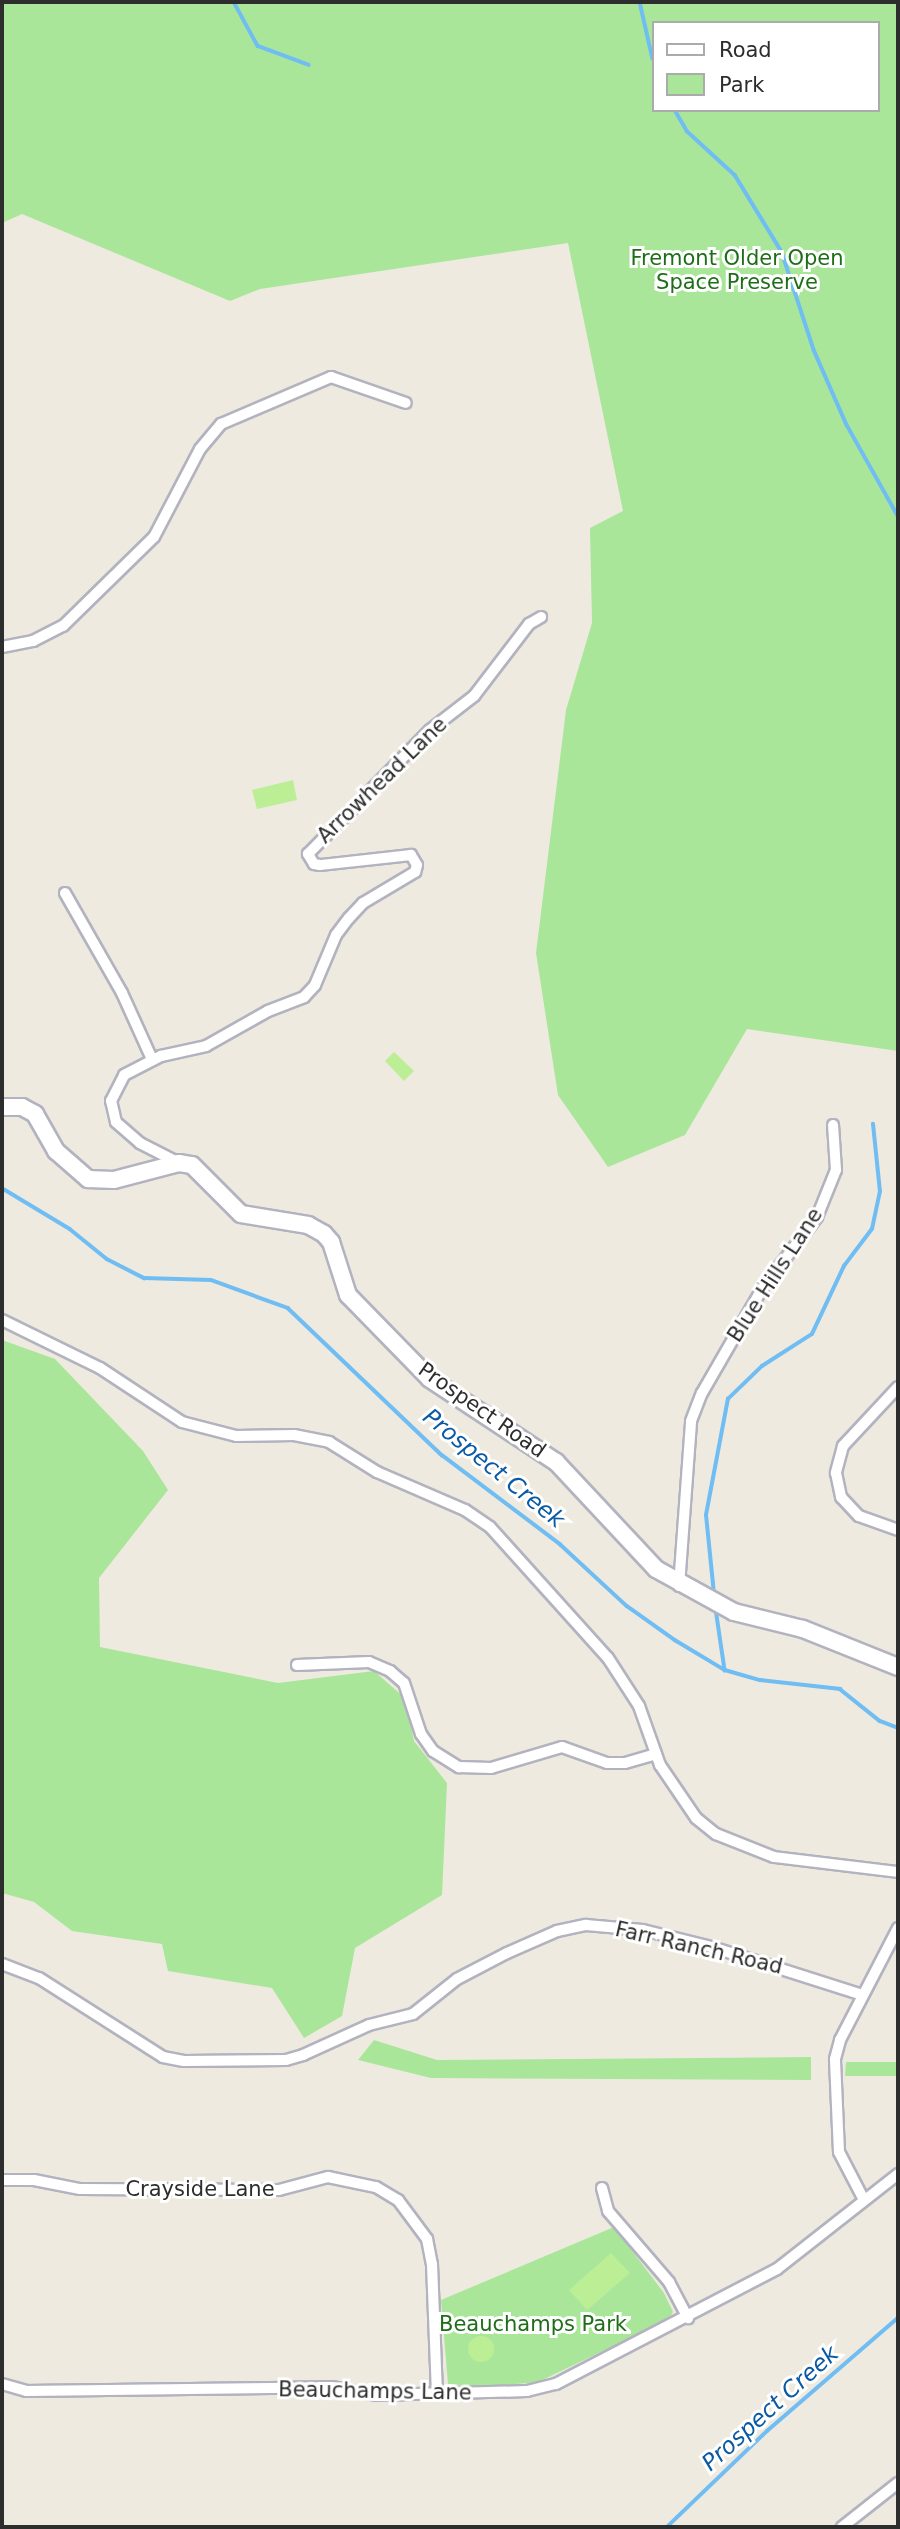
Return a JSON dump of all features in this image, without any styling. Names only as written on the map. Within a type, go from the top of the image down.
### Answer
[{"type":"street","points":[[2,647],[33,641],[63,626],[154,537],[200,449],[221,424],[331,377],[406,403]]},
{"type":"street","name":"Arrowhead Lane","points":[[179,1163],[140,1143],[111,1112],[111,1101],[124,1075],[152,1059],[206,1046],[268,1010],[304,997],[315,985],[336,935],[349,918],[363,904],[415,872],[416,860],[411,855],[320,865],[314,864],[308,854],[430,730],[474,696],[529,624],[541,617]]},
{"type":"street","points":[[65,893],[122,993],[152,1059]]},
{"type":"street","points":[[2,1107],[22,1107],[35,1114],[70,1167],[88,1179],[114,1180],[179,1163]]},
{"type":"street","name":"Blue Hills Lane","points":[[679,1586],[691,1421],[702,1393],[762,1289],[817,1217],[836,1170],[833,1125]]},
{"type":"street","name":"Prospect Road","points":[[179,1163],[191,1165],[241,1214],[308,1225],[324,1234],[331,1242],[348,1295],[430,1379],[556,1462],[656,1569],[679,1586],[734,1612],[803,1629],[898,1667]]},
{"type":"street","points":[[2,1320],[100,1368],[181,1422],[236,1436],[294,1435],[329,1442],[377,1472],[465,1510],[506,1544],[608,1658],[639,1706],[656,1754],[675,1792],[716,1833],[774,1857],[898,1872]]},
{"type":"street","points":[[898,1387],[843,1446],[836,1473],[841,1497],[859,1516],[898,1530]]},
{"type":"street","points":[[297,1665],[369,1662],[390,1671],[404,1683],[421,1734],[433,1751],[459,1767],[491,1768],[562,1746],[607,1763],[625,1763],[656,1754]]},
{"type":"street","name":"Farr Ranch Road","points":[[2,1964],[39,1978],[163,2057],[184,2062],[286,2060],[303,2055],[369,2025],[413,2014],[437,2000],[457,1979],[495,1959],[557,1931],[586,1925],[643,1930],[715,1948],[862,1995]]},
{"type":"street","points":[[864,2200],[839,2152],[833,2090],[840,2040],[898,1928]]},
{"type":"street","name":"Beauchamps Lane","points":[[2,2384],[26,2391],[332,2387],[377,2395],[527,2391],[556,2384],[688,2318],[777,2269],[898,2174]]},
{"type":"street","name":"Crayside Lane","points":[[2,2180],[34,2180],[80,2189],[279,2190],[328,2177],[376,2187],[398,2200],[427,2239],[432,2264],[437,2394]]},
{"type":"street","points":[[602,2188],[608,2211],[669,2283],[688,2318]]},
{"type":"street","points":[[842,2527],[898,2483]]},
{"type":"green space","name":"Fremont Older Open Space Preserve","points":[[2,2],[898,2],[898,1051],[747,1029],[685,1135],[608,1167],[558,1095],[536,953],[566,710],[592,623],[590,528],[623,511],[568,243],[260,289],[230,301],[22,214],[2,223]]},
{"type":"green space","points":[[293,780],[297,800],[257,809],[252,790]]},
{"type":"green space","points":[[394,1052],[414,1071],[404,1081],[385,1061]]},
{"type":"green space","points":[[2,1340],[55,1359],[143,1451],[168,1490],[99,1578],[100,1647],[278,1683],[374,1671],[406,1699],[414,1741],[447,1783],[442,1895],[355,1948],[342,2016],[304,2038],[272,1988],[168,1971],[162,1944],[72,1931],[34,1902],[2,1893]]},
{"type":"green space","points":[[374,2040],[437,2060],[811,2057],[811,2080],[431,2078],[358,2060]]},
{"type":"green space","points":[[846,2062],[898,2062],[898,2076],[845,2076]]},
{"type":"green space","name":"Beauchamps Park","points":[[614,2227],[664,2293],[673,2312],[668,2320],[538,2382],[485,2387],[448,2384],[441,2300]]},
{"type":"green space","points":[[611,2253],[630,2273],[587,2310],[569,2290]]},
{"type":"green space","points":[[481,2336],[490,2340],[494,2349],[490,2358],[481,2362],[472,2358],[468,2349],[472,2340]]},
{"type":"waterway","points":[[234,2],[258,46],[309,65]]},
{"type":"waterway","points":[[640,2],[652,55]]},
{"type":"waterway","points":[[676,112],[687,131],[735,175],[782,252],[814,350],[847,425],[898,516]]},
{"type":"waterway","points":[[714,1594],[706,1515],[728,1399],[762,1366],[812,1334],[844,1266],[872,1229],[880,1192],[873,1124]]},
{"type":"waterway","name":"Prospect Creek","points":[[2,1188],[70,1229],[107,1259],[144,1278],[211,1280],[288,1308],[442,1455],[560,1544],[627,1606],[675,1640],[725,1670],[761,1680],[840,1689],[880,1721],[898,1728]]},
{"type":"waterway","points":[[716,1609],[725,1670]]},
{"type":"waterway","name":"Prospect Creek","points":[[667,2527],[767,2431],[898,2318]]}]
